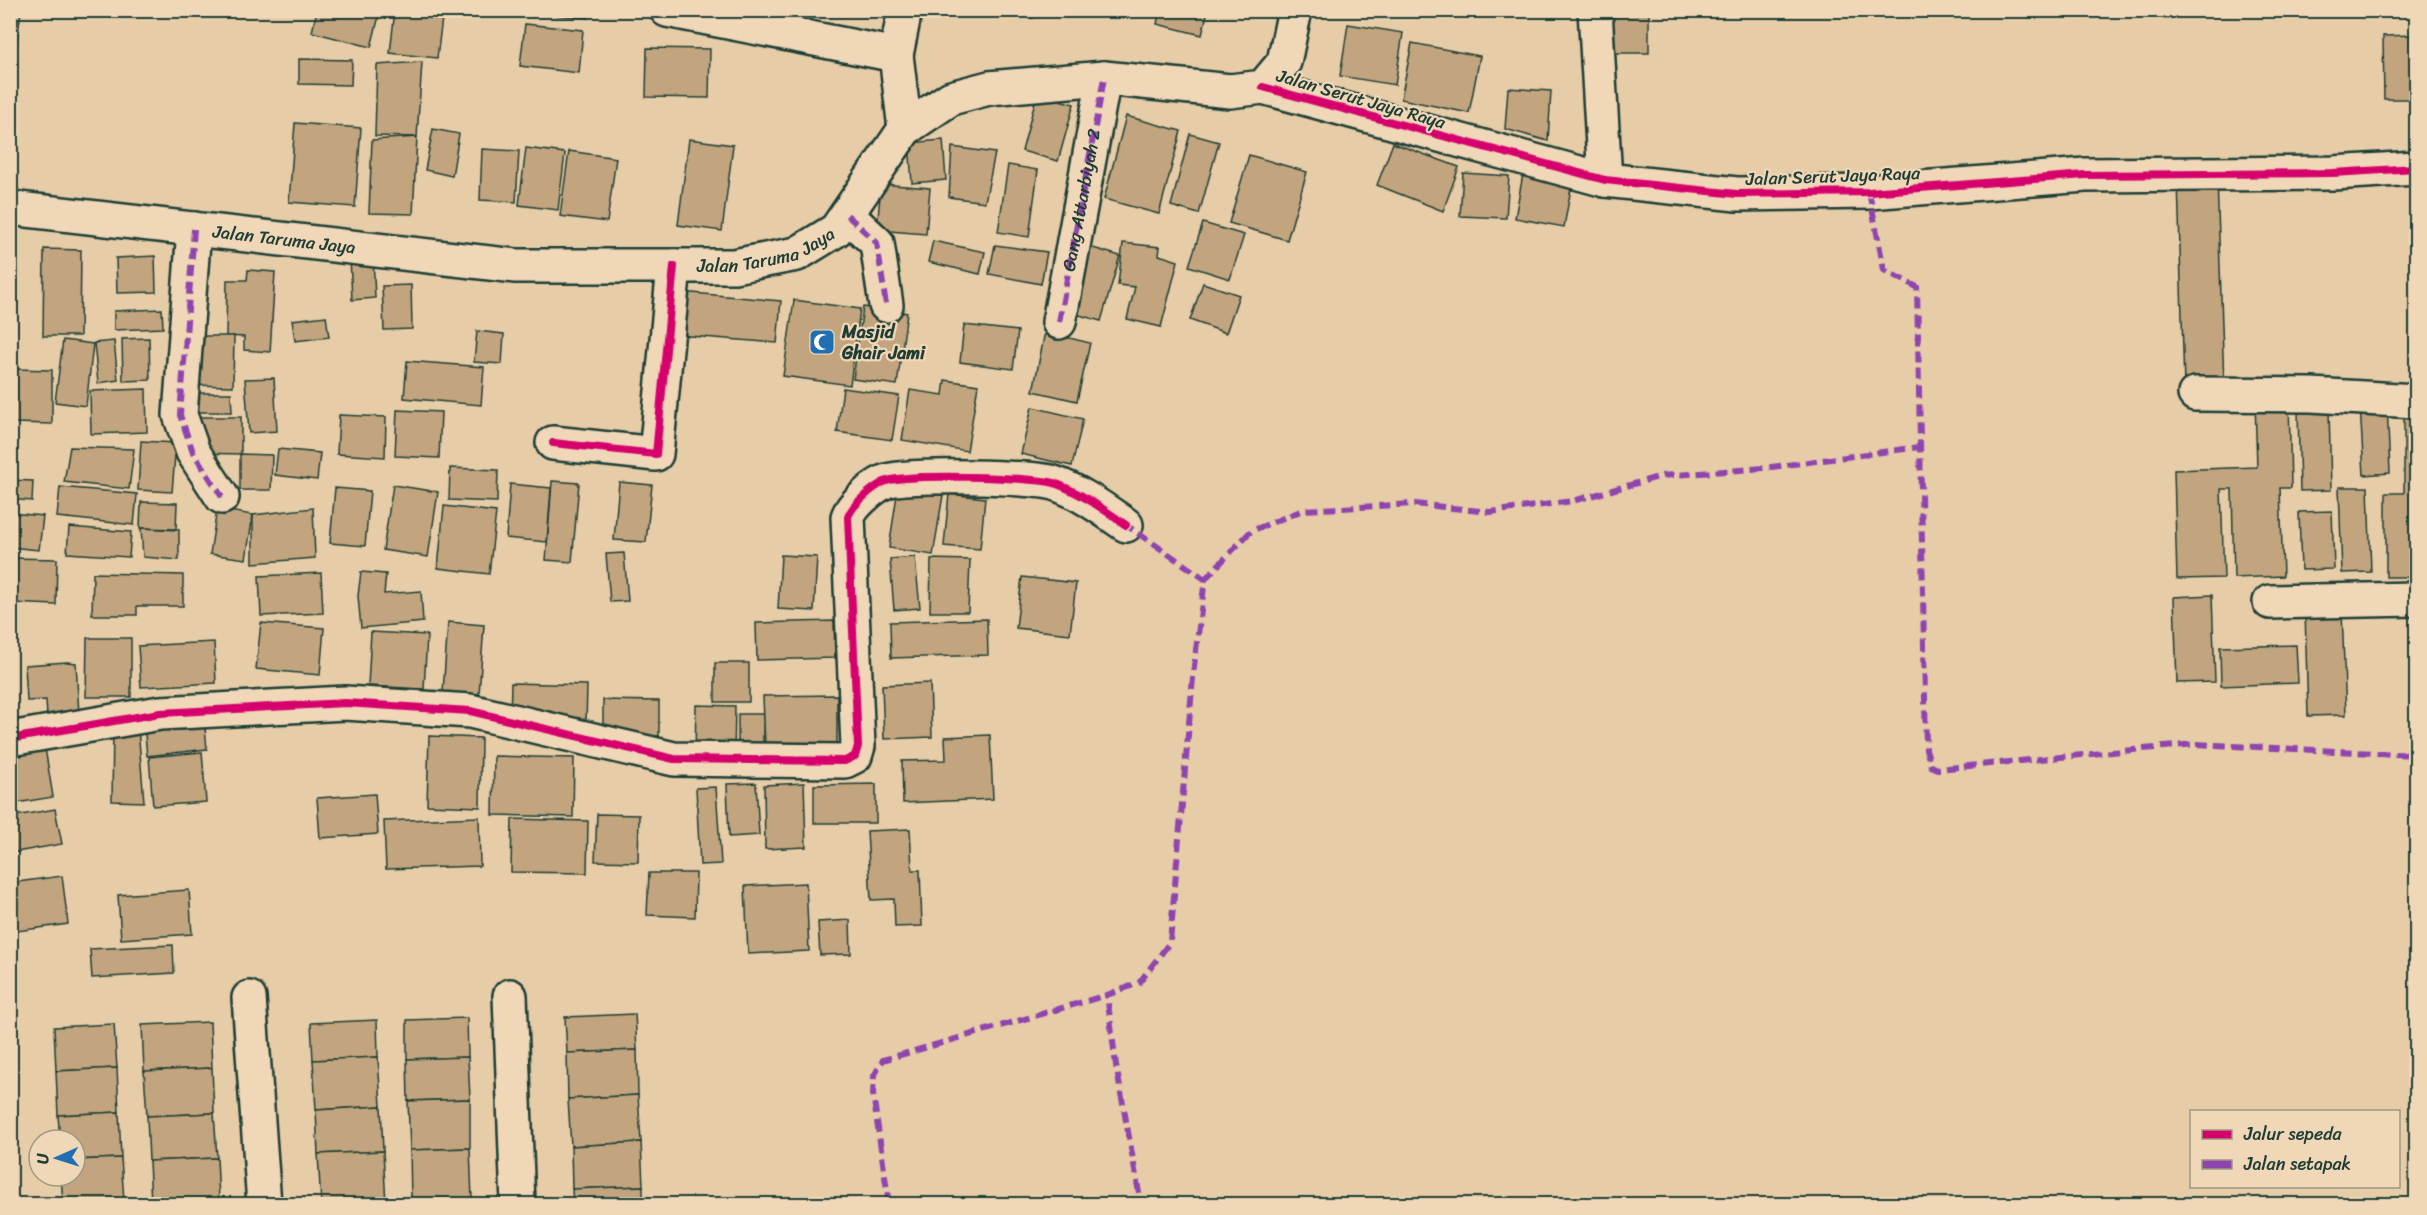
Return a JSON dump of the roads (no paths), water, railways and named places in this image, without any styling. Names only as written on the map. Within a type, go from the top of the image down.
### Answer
[{"type":"street","points":[[667,10],[897,55]]},
{"type":"street","points":[[905,10],[897,55],[905,129]]},
{"type":"street","points":[[1263,87],[1284,62],[1295,10]]},
{"type":"street","points":[[1595,10],[1605,180]]},
{"type":"street","name":"Jalan Taruma Jaya","points":[[10,208],[516,266],[734,266],[797,254],[836,230],[905,129],[951,98],[989,88],[1104,78],[1230,91],[1263,87]]},
{"type":"street","name":"Gang Attarbiyah 2","points":[[1059,322],[1104,78]]},
{"type":"street","name":"Jalan Serut Jaya Raya","points":[[1263,87],[1605,180],[1737,194],[1857,193],[2085,175],[2333,173],[2416,168]]},
{"type":"street","points":[[847,214],[877,243],[886,305]]},
{"type":"street","points":[[194,229],[180,415],[193,452],[222,497]]},
{"type":"street","points":[[553,443],[656,454],[674,266]]},
{"type":"street","points":[[2195,394],[2311,395],[2416,401]]},
{"type":"street","points":[[10,739],[160,713],[345,703],[470,711],[674,759],[845,760],[855,756],[858,746],[850,591],[848,517],[851,508],[884,482],[914,476],[1011,480],[1052,483],[1089,500],[1126,525]]},
{"type":"street","points":[[2270,602],[2416,599]]},
{"type":"street","points":[[510,996],[518,1204]]},
{"type":"street","points":[[249,998],[264,1204]]},
{"type":"place","name":"Masjid Ghair Jami","points":[[822,342]]}]
